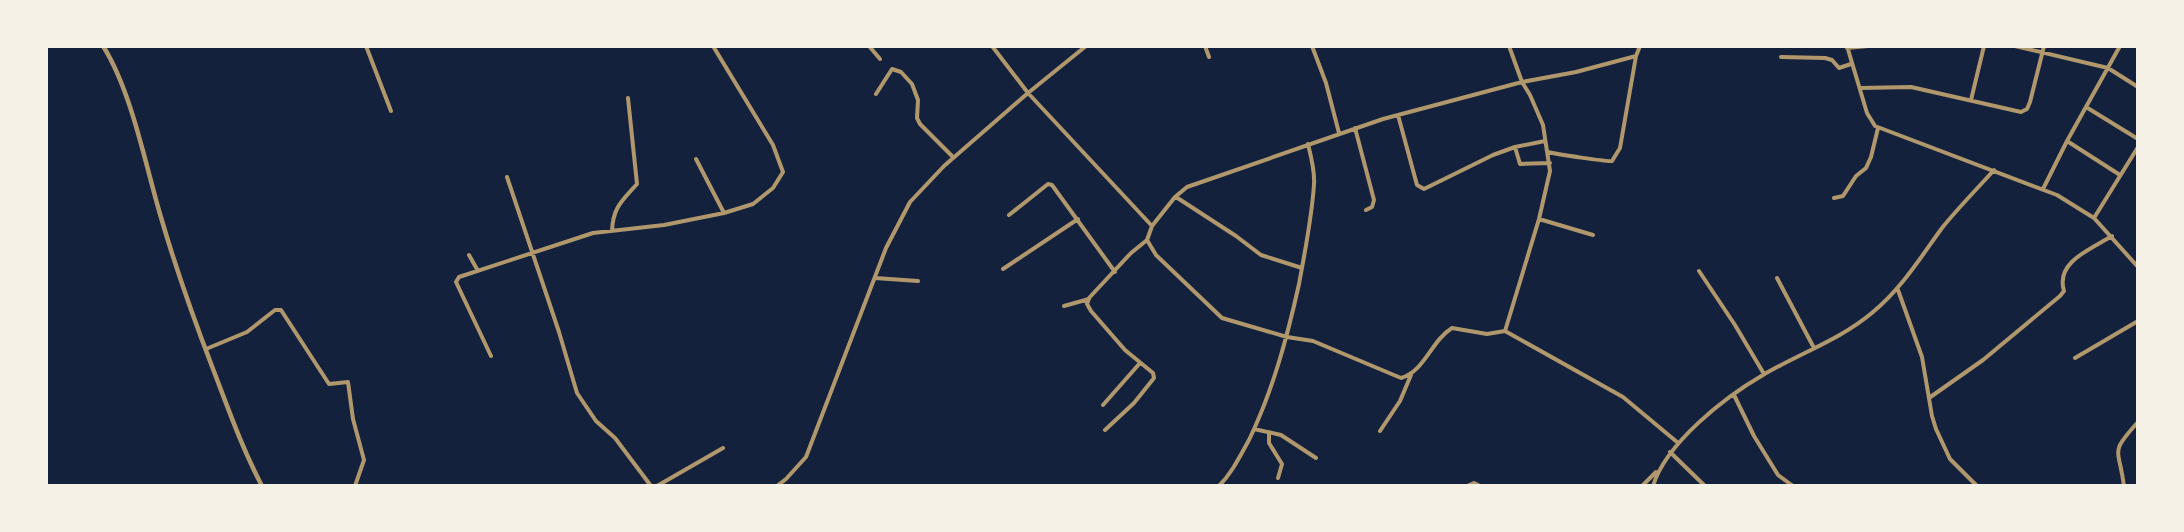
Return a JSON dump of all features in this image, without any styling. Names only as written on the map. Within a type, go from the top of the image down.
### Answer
[{"type":"street","points":[[103,46],[126,96],[177,270],[238,434],[262,486]]},
{"type":"street","points":[[366,46],[391,111]]},
{"type":"street","points":[[490,356],[456,282],[459,277],[593,233],[664,225],[724,213],[753,204],[773,189],[783,172],[773,145],[713,46]]},
{"type":"street","points":[[868,46],[880,59]]},
{"type":"street","points":[[992,46],[1028,93],[1152,226]]},
{"type":"street","points":[[777,486],[806,457],[886,248],[910,202],[953,158],[1086,46]]},
{"type":"street","points":[[1204,46],[1209,57]]},
{"type":"street","points":[[1312,46],[1326,83],[1340,133]]},
{"type":"street","points":[[1505,331],[1539,219],[1550,171],[1543,125],[1522,82],[1509,46]]},
{"type":"street","points":[[1548,152],[1612,161],[1620,148],[1636,56],[1640,46]]},
{"type":"street","points":[[1868,46],[1847,47],[1869,118],[1878,128],[1994,170],[2073,203],[2094,218],[2138,267]]},
{"type":"street","points":[[1971,100],[1984,46]]},
{"type":"street","points":[[2015,46],[2108,68],[2138,87]]},
{"type":"street","points":[[1860,88],[1911,87],[2019,112],[2024,111],[2030,102],[2044,46]]},
{"type":"street","points":[[2043,189],[2120,46]]},
{"type":"street","points":[[1105,430],[1120,418],[1154,378],[1153,373],[1125,350],[1090,311],[1087,304],[1089,298],[1147,240],[1152,226],[1175,197],[1187,187],[1398,115],[1522,82],[1576,72],[1636,56]]},
{"type":"street","points":[[1781,57],[1825,58],[1832,60],[1839,68],[1851,64]]},
{"type":"street","points":[[876,94],[892,69],[901,72],[912,84],[917,95],[917,118],[920,124],[953,158]]},
{"type":"street","points":[[612,231],[613,216],[637,184],[628,98]]},
{"type":"street","points":[[2086,107],[2138,139]]},
{"type":"street","points":[[1398,115],[1417,185],[1424,189],[1471,165],[1515,147],[1545,141]]},
{"type":"street","points":[[1355,128],[1374,200],[1371,207],[1366,210]]},
{"type":"street","points":[[1834,198],[1843,196],[1856,176],[1866,168],[1872,157],[1878,128]]},
{"type":"street","points":[[2067,141],[2120,175]]},
{"type":"street","points":[[1219,486],[1239,459],[1254,429],[1270,393],[1287,337],[1302,268],[1315,182],[1308,144]]},
{"type":"street","points":[[1515,147],[1520,164],[1550,163]]},
{"type":"street","points":[[2094,218],[2138,147]]},
{"type":"street","points":[[696,159],[724,213]]},
{"type":"street","points":[[1641,486],[1658,470],[1678,442],[1734,395],[1764,374],[1814,348],[1829,343],[1861,322],[1898,290],[1943,228],[1994,170]]},
{"type":"street","points":[[507,177],[577,393],[596,421],[615,438],[651,486]]},
{"type":"street","points":[[1009,215],[1048,184],[1056,187],[1115,272]]},
{"type":"street","points":[[1175,197],[1261,255],[1302,268]]},
{"type":"street","points":[[1004,268],[1078,219]]},
{"type":"street","points":[[1539,219],[1593,235]]},
{"type":"street","points":[[1929,398],[1983,360],[2060,296],[2064,291],[2061,283],[2062,276],[2068,265],[2112,236]]},
{"type":"street","points":[[1147,240],[1156,255],[1222,318],[1287,337],[1313,341],[1401,378],[1411,375]]},
{"type":"street","points":[[469,255],[478,271]]},
{"type":"street","points":[[1699,271],[1764,374]]},
{"type":"street","points":[[875,278],[918,280]]},
{"type":"street","points":[[1776,278],[1814,348]]},
{"type":"street","points":[[1898,290],[1922,357],[1932,416],[1945,451],[1955,465],[1977,486]]},
{"type":"street","points":[[1064,306],[1089,298]]},
{"type":"street","points":[[206,349],[247,332],[275,310],[281,310],[329,384],[348,382],[353,419],[364,460],[355,486]]},
{"type":"street","points":[[2075,358],[2138,321]]},
{"type":"street","points":[[1380,431],[1400,401],[1411,375],[1444,333],[1452,328],[1487,334],[1505,331],[1623,397],[1678,442]]},
{"type":"street","points":[[1104,405],[1140,363]]},
{"type":"street","points":[[1734,395],[1754,436],[1778,475],[1793,486]]},
{"type":"street","points":[[2124,486],[2116,451],[2123,438],[2138,422]]},
{"type":"street","points":[[1254,429],[1281,435],[1316,458]]},
{"type":"street","points":[[1269,432],[1269,443],[1282,464],[1278,478]]},
{"type":"street","points":[[657,486],[723,448]]},
{"type":"street","points":[[1670,452],[1705,486]]},
{"type":"street","points":[[1653,486],[1658,470]]},
{"type":"street","points":[[1467,486],[1474,483],[1480,486]]}]
